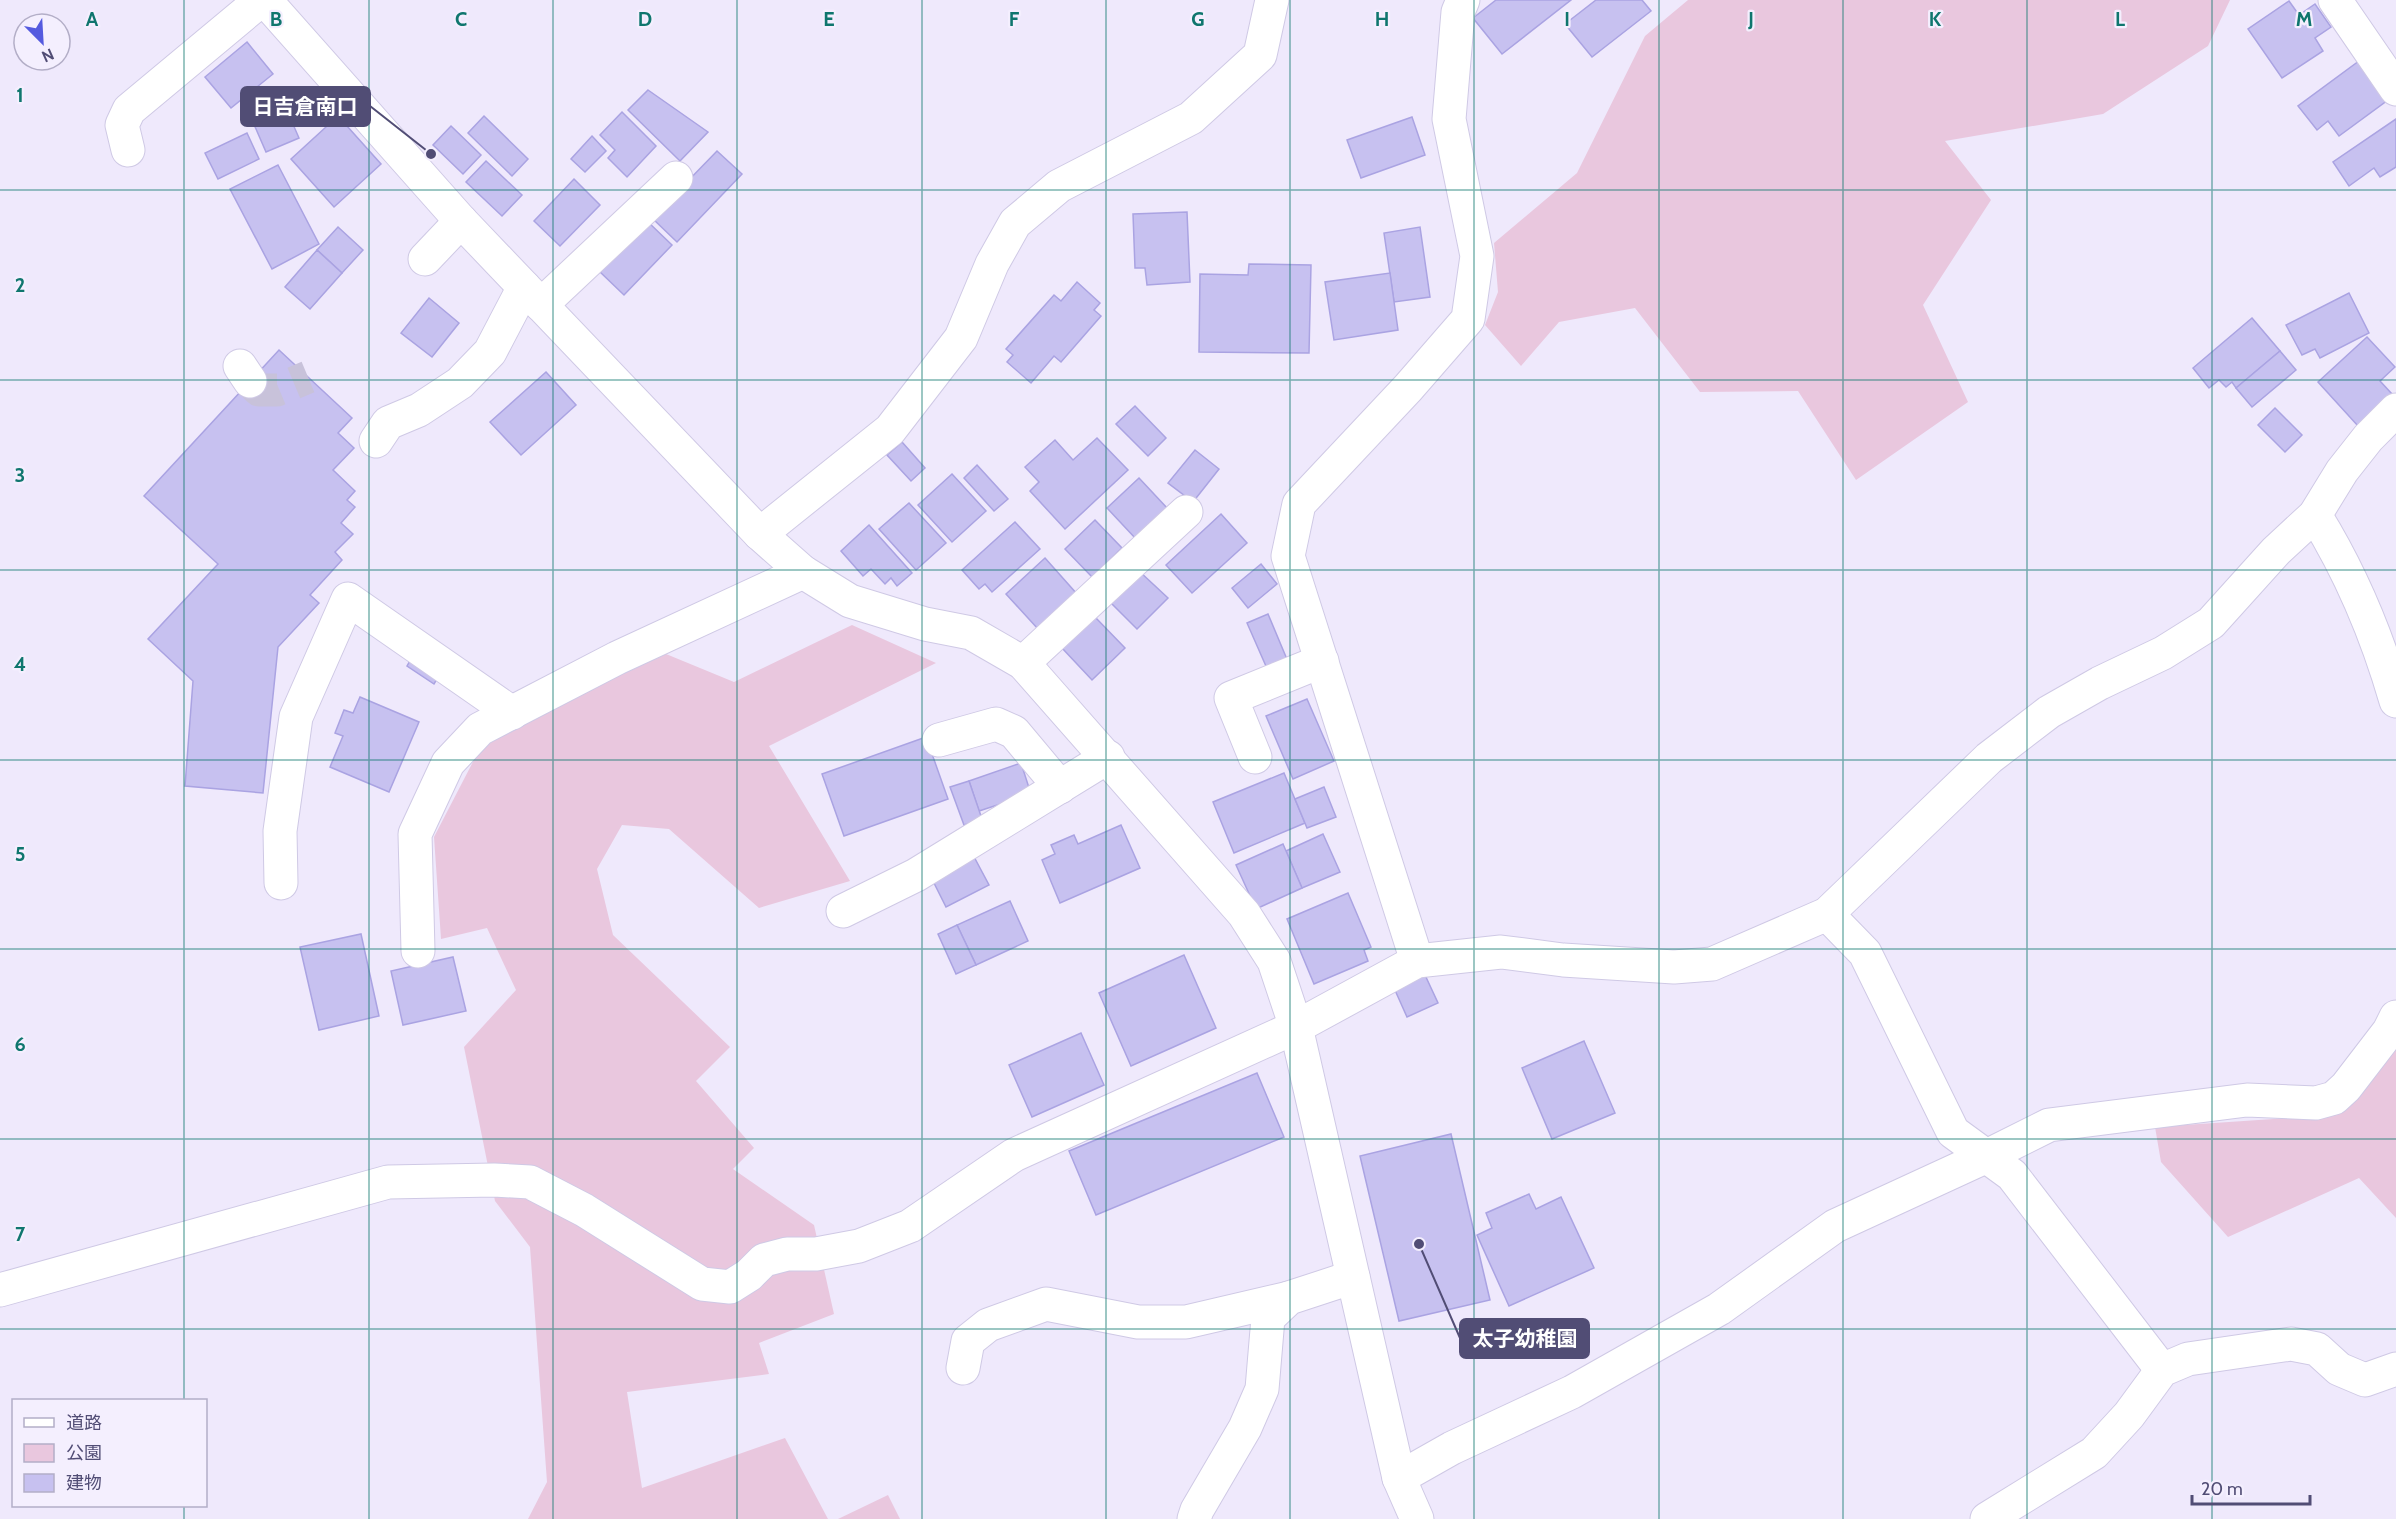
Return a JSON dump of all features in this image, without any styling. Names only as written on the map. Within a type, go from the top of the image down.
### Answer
[{"type":"street","points":[[128,150],[122,125],[129,110],[263,0],[461,221],[760,534],[803,572],[850,601],[925,624],[971,633],[1023,663],[1244,914],[1274,961],[1296,1027],[1399,1478],[1417,1519]]},
{"type":"street","points":[[760,534],[890,430],[961,338],[992,264],[1015,223],[1059,186],[1191,118],[1260,55],[1272,0]]},
{"type":"street","points":[[1417,961],[1288,556],[1299,504],[1408,388],[1468,319],[1477,256],[1449,119],[1458,12],[1463,0]]},
{"type":"street","points":[[2335,0],[2396,89]]},
{"type":"street","points":[[376,441],[388,423],[420,410],[460,383],[490,352],[533,296],[675,178]]},
{"type":"street","points":[[424,259],[461,221]]},
{"type":"street","points":[[0,1290],[388,1182],[494,1180],[530,1182],[584,1210],[702,1284],[730,1287],[749,1275],[764,1260],[787,1254],[816,1254],[859,1246],[910,1226],[1014,1155],[1296,1027],[1417,961],[1501,952],[1563,960],[1674,967],[1712,964],[1827,914],[1989,758],[2049,712],[2100,683],[2163,653],[2211,623],[2276,551],[2315,515],[2342,471],[2368,438],[2396,410]]},
{"type":"street","points":[[1023,663],[1186,512]]},
{"type":"street","points":[[2315,515],[2332,541],[2378,639],[2396,701]]},
{"type":"street","points":[[418,951],[415,834],[448,763],[480,729],[617,658],[803,572]]},
{"type":"street","points":[[281,883],[280,831],[296,717],[348,599],[512,713]]},
{"type":"street","points":[[1255,757],[1231,698],[1322,661]]},
{"type":"street","points":[[939,740],[996,724],[1014,732],[1060,787]]},
{"type":"street","points":[[843,911],[916,875],[1108,757]]},
{"type":"street","points":[[1827,914],[1865,953],[1953,1132],[2012,1175],[2162,1370]]},
{"type":"street","points":[[1399,1478],[1452,1448],[1572,1392],[1719,1309],[1835,1226],[2049,1125],[2247,1100],[2316,1103],[2334,1098],[2353,1078],[2389,1031],[2396,1017]]},
{"type":"street","points":[[963,1368],[968,1341],[988,1324],[1046,1304],[1138,1322],[1186,1322],[1289,1298],[1353,1277]]},
{"type":"street","points":[[1194,1519],[1197,1509],[1245,1428],[1262,1389],[1268,1318],[1289,1298]]},
{"type":"street","points":[[1987,1519],[2094,1453],[2129,1415],[2162,1370],[2188,1359],[2291,1344],[2317,1349],[2339,1369],[2366,1380],[2396,1369]]},
{"type":"green space","points":[[1688,0],[2230,0],[2208,46],[2103,114],[1945,141],[1991,200],[1923,305],[1968,402],[1856,480],[1798,391],[1700,392],[1635,308],[1559,322],[1521,366],[1485,325],[1498,292],[1494,243],[1577,173],[1645,36]]},
{"type":"green space","points":[[852,625],[936,663],[769,746],[850,881],[759,908],[669,829],[622,825],[597,869],[613,935],[730,1047],[696,1081],[754,1148],[733,1169],[814,1225],[834,1314],[759,1343],[769,1374],[627,1392],[642,1488],[785,1438],[828,1519],[528,1519],[547,1482],[530,1247],[495,1201],[464,1047],[516,990],[487,928],[441,939],[434,837],[476,756],[508,727],[666,654],[734,682]]},
{"type":"green space","points":[[2396,1043],[2396,1218],[2359,1178],[2228,1237],[2161,1162],[2155,1127],[2317,1116]]},
{"type":"green space","points":[[888,1495],[900,1519],[838,1519]]},
{"type":"building","points":[[1496,0],[1571,0],[1502,54],[1473,18]]},
{"type":"building","points":[[1596,0],[1642,0],[1651,11],[1592,57],[1565,24]]},
{"type":"building","points":[[2289,1],[2299,15],[2315,4],[2331,27],[2315,38],[2323,51],[2282,78],[2248,29]]},
{"type":"building","points":[[247,42],[273,74],[231,108],[205,77]]},
{"type":"building","points":[[2363,58],[2392,97],[2339,136],[2328,121],[2317,130],[2298,106]]},
{"type":"building","points":[[648,90],[708,132],[680,161],[628,110]]},
{"type":"building","points":[[282,99],[299,138],[266,152],[249,113]]},
{"type":"building","points":[[622,112],[656,146],[627,177],[608,158],[615,150],[600,135]]},
{"type":"building","points":[[338,116],[381,164],[334,207],[291,159]]},
{"type":"building","points":[[484,116],[528,159],[512,176],[468,133]]},
{"type":"building","points":[[1412,117],[1425,155],[1361,178],[1347,140]]},
{"type":"building","points":[[2396,119],[2396,167],[2380,177],[2374,168],[2349,186],[2333,162]]},
{"type":"building","points":[[451,126],[481,155],[463,174],[433,145]]},
{"type":"building","points":[[247,133],[259,159],[218,179],[205,153]]},
{"type":"building","points":[[592,136],[606,151],[585,172],[571,159]]},
{"type":"building","points":[[717,151],[742,174],[677,242],[652,218]]},
{"type":"building","points":[[486,161],[522,195],[502,216],[466,182]]},
{"type":"building","points":[[278,165],[319,244],[272,269],[230,189]]},
{"type":"building","points":[[574,179],[600,205],[560,246],[534,221]]},
{"type":"building","points":[[1187,212],[1190,282],[1147,285],[1145,268],[1135,268],[1133,214]]},
{"type":"building","points":[[647,221],[672,245],[624,295],[599,271]]},
{"type":"building","points":[[338,227],[363,250],[342,273],[317,250]]},
{"type":"building","points":[[1420,227],[1430,297],[1394,302],[1384,233]]},
{"type":"building","points":[[317,250],[342,273],[310,309],[285,287]]},
{"type":"building","points":[[1249,264],[1311,265],[1309,353],[1199,352],[1200,274],[1248,275]]},
{"type":"building","points":[[1390,273],[1398,330],[1334,340],[1325,282]]},
{"type":"building","points":[[1077,282],[1100,303],[1094,310],[1101,316],[1061,362],[1054,356],[1031,383],[1007,362],[1013,355],[1006,349],[1054,295],[1061,301]]},
{"type":"building","points":[[2349,293],[2369,333],[2320,358],[2315,349],[2302,355],[2286,325]]},
{"type":"building","points":[[429,298],[459,323],[432,357],[401,333]]},
{"type":"building","points":[[2252,318],[2280,351],[2236,388],[2232,382],[2226,387],[2219,380],[2209,388],[2193,368]]},
{"type":"building","points":[[2367,337],[2395,367],[2380,381],[2392,394],[2358,426],[2318,382]]},
{"type":"building","points":[[279,350],[352,418],[338,433],[354,448],[333,470],[355,491],[347,500],[355,507],[341,523],[353,534],[335,552],[342,560],[310,595],[319,603],[278,647],[263,793],[185,786],[193,681],[148,639],[218,564],[144,496]]},
{"type":"building","points":[[2280,351],[2296,370],[2252,407],[2236,388]]},
{"type":"building","points":[[546,372],[576,405],[521,455],[490,422]]},
{"type":"building","points":[[1135,406],[1166,438],[1148,456],[1116,424]]},
{"type":"building","points":[[2275,408],[2302,435],[2285,452],[2258,425]]},
{"type":"building","points":[[1097,438],[1128,470],[1065,529],[1030,491],[1039,482],[1025,467],[1055,440],[1073,460]]},
{"type":"building","points":[[902,442],[925,468],[911,481],[887,455]]},
{"type":"building","points":[[1195,450],[1219,469],[1193,502],[1168,483]]},
{"type":"building","points":[[977,465],[1008,499],[994,511],[964,478]]},
{"type":"building","points":[[952,474],[986,511],[952,542],[918,505]]},
{"type":"building","points":[[1139,478],[1168,509],[1136,539],[1107,508]]},
{"type":"building","points":[[909,503],[946,543],[916,570],[879,529]]},
{"type":"building","points":[[1221,514],[1247,543],[1192,593],[1166,565]]},
{"type":"building","points":[[1095,520],[1122,548],[1092,577],[1065,549]]},
{"type":"building","points":[[1015,522],[1040,549],[992,592],[985,584],[979,589],[962,570]]},
{"type":"building","points":[[869,525],[912,573],[897,586],[891,578],[885,584],[871,569],[863,576],[841,551]]},
{"type":"building","points":[[1045,558],[1077,594],[1038,629],[1006,594]]},
{"type":"building","points":[[1261,564],[1277,584],[1248,608],[1232,588]]},
{"type":"building","points":[[1139,571],[1168,598],[1137,629],[1109,601]]},
{"type":"building","points":[[1268,614],[1289,664],[1269,673],[1247,623]]},
{"type":"building","points":[[1095,617],[1125,648],[1092,680],[1062,648]]},
{"type":"building","points":[[415,652],[443,669],[434,684],[407,666]]},
{"type":"building","points":[[360,697],[419,722],[389,792],[330,767],[343,736],[335,733],[344,710],[353,713]]},
{"type":"building","points":[[1307,699],[1334,761],[1293,779],[1266,716]]},
{"type":"building","points":[[926,737],[948,799],[844,836],[822,774]]},
{"type":"building","points":[[1021,763],[1031,794],[979,811],[969,781]]},
{"type":"building","points":[[1284,773],[1305,823],[1234,853],[1213,802]]},
{"type":"building","points":[[969,781],[982,819],[964,825],[950,787]]},
{"type":"building","points":[[1324,787],[1336,817],[1307,828],[1295,799]]},
{"type":"building","points":[[1121,825],[1140,868],[1060,903],[1042,860],[1055,854],[1051,845],[1074,835],[1078,844]]},
{"type":"building","points":[[1323,834],[1340,872],[1302,888],[1286,851]]},
{"type":"building","points":[[1283,844],[1302,888],[1256,909],[1236,865]]},
{"type":"building","points":[[972,853],[989,885],[946,907],[930,875]]},
{"type":"building","points":[[1348,893],[1371,947],[1364,950],[1368,961],[1314,984],[1287,919]]},
{"type":"building","points":[[1010,901],[1028,941],[976,965],[957,925]]},
{"type":"building","points":[[957,925],[976,965],[956,974],[938,934]]},
{"type":"building","points":[[361,934],[379,1016],[319,1030],[300,947]]},
{"type":"building","points":[[1184,955],[1216,1028],[1131,1066],[1099,993]]},
{"type":"building","points":[[453,957],[466,1011],[403,1025],[391,971]]},
{"type":"building","points":[[1425,975],[1438,1003],[1407,1017],[1394,988]]},
{"type":"building","points":[[1081,1033],[1104,1085],[1032,1117],[1009,1065]]},
{"type":"building","points":[[1584,1041],[1615,1113],[1552,1139],[1522,1068]]},
{"type":"building","points":[[1257,1073],[1284,1137],[1096,1215],[1069,1151]]},
{"type":"building","points":[[1451,1134],[1490,1300],[1399,1321],[1360,1156]]},
{"type":"building","points":[[1529,1194],[1536,1209],[1561,1197],[1594,1268],[1509,1306],[1477,1235],[1492,1228],[1486,1213]]},
{"type":"tunnel","points":[[250,381],[259,390],[277,390],[308,377]]},
{"type":"place","name":"日吉倉南口","points":[[431,154]]},
{"type":"place","name":"太子幼稚園","points":[[1419,1244]]}]
